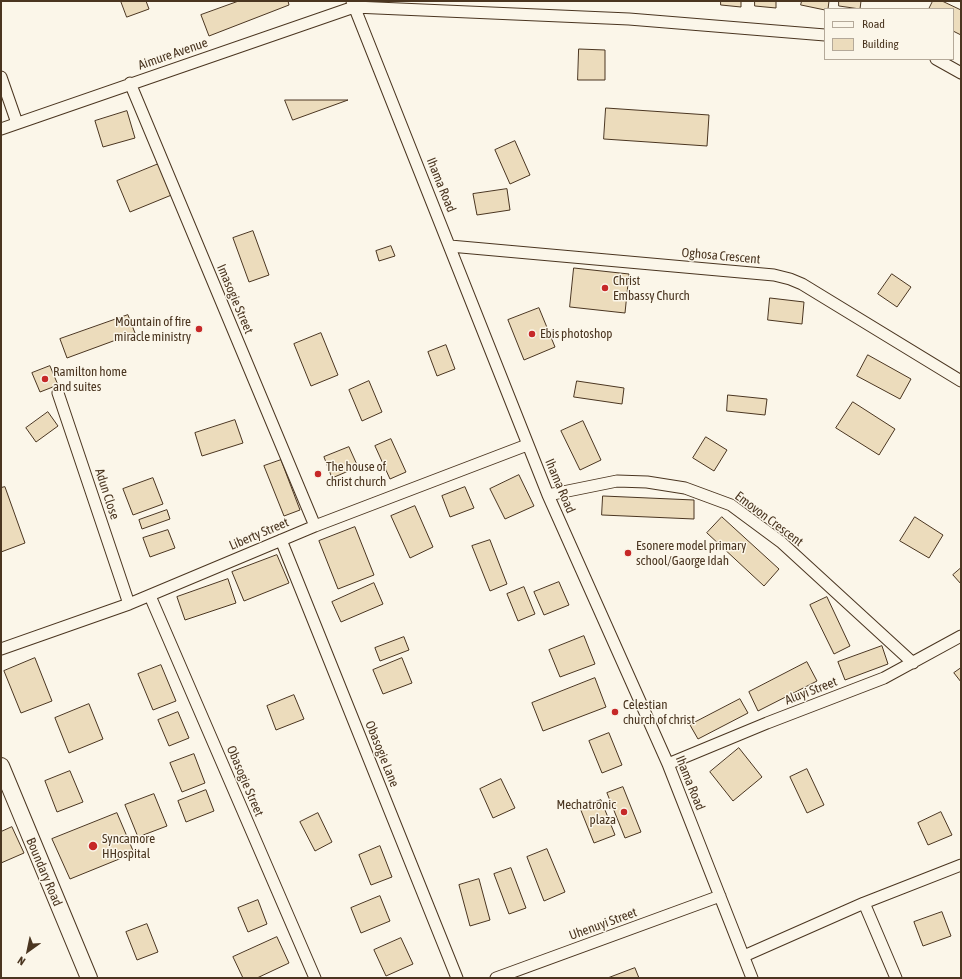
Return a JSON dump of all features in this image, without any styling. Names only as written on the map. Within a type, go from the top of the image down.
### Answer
[{"type":"street","points":[[353,4],[628,19],[824,36]]},
{"type":"street","name":"Aimure Avenue","points":[[1,129],[353,4]]},
{"type":"street","name":"Ihama Road","points":[[353,4],[450,246],[527,445],[548,496],[668,764],[752,978]]},
{"type":"street","points":[[938,60],[961,73]]},
{"type":"street","points":[[1,77],[17,123]]},
{"type":"street","name":"Imasogie Street","points":[[130,83],[315,526]]},
{"type":"street","name":"Oghosa Crescent","points":[[450,246],[774,275],[790,279],[802,284],[961,381]]},
{"type":"street","name":"Adun Close","points":[[58,393],[129,604]]},
{"type":"street","name":"Liberty Street","points":[[1,649],[150,596],[315,526],[527,445]]},
{"type":"street","name":"Emovon Crescent","points":[[548,496],[617,482],[647,482],[685,488],[731,505],[781,542],[913,663]]},
{"type":"street","name":"Obasogie Lane","points":[[281,540],[457,978]]},
{"type":"street","name":"Obasogie Street","points":[[150,596],[315,978]]},
{"type":"street","name":"Aluyi Street","points":[[668,764],[767,723],[884,678],[961,636]]},
{"type":"street","name":"Boundary Road","points":[[1,766],[89,978]]},
{"type":"street","points":[[744,956],[961,864]]},
{"type":"street","name":"Uhenuyi Street","points":[[496,978],[720,896]]},
{"type":"street","points":[[864,904],[896,978]]},
{"type":"building","points":[[121,1],[146,1],[149,9],[127,17]]},
{"type":"building","points":[[239,1],[288,1],[289,5],[209,36],[201,15]]},
{"type":"building","points":[[721,1],[741,1],[741,7],[721,5]]},
{"type":"building","points":[[755,1],[776,1],[776,8],[755,6]]},
{"type":"building","points":[[802,1],[829,1],[828,8],[824,8],[824,10],[801,5]]},
{"type":"building","points":[[839,1],[861,1],[860,8],[839,6]]},
{"type":"building","points":[[933,1],[942,1],[961,10],[961,35],[954,32],[954,8],[930,8]]},
{"type":"building","points":[[579,49],[605,50],[605,80],[578,80]]},
{"type":"building","points":[[285,100],[348,100],[293,120]]},
{"type":"building","points":[[606,108],[709,115],[707,146],[604,139]]},
{"type":"building","points":[[127,111],[135,138],[103,147],[95,121]]},
{"type":"building","points":[[515,141],[530,175],[510,184],[495,150]]},
{"type":"building","points":[[161,163],[174,194],[130,212],[117,181]]},
{"type":"building","points":[[507,189],[510,210],[477,215],[473,194]]},
{"type":"building","points":[[253,231],[269,275],[249,282],[233,238]]},
{"type":"building","points":[[391,246],[395,256],[379,261],[376,251]]},
{"type":"building","points":[[574,268],[629,274],[625,313],[570,307]]},
{"type":"building","points":[[892,274],[911,287],[897,307],[878,294]]},
{"type":"building","points":[[770,298],[804,302],[802,324],[768,320]]},
{"type":"building","name":"Ebis photoshop","points":[[539,308],[555,347],[524,360],[508,320]]},
{"type":"building","points":[[128,315],[135,333],[67,358],[60,339]]},
{"type":"building","points":[[321,333],[338,375],[311,386],[294,344]]},
{"type":"building","points":[[446,345],[455,369],[437,376],[428,352]]},
{"type":"building","points":[[868,355],[911,379],[900,399],[857,376]]},
{"type":"building","name":"Ramilton home and suites","points":[[50,366],[58,385],[40,392],[32,373]]},
{"type":"building","points":[[369,381],[382,412],[362,421],[349,390]]},
{"type":"building","points":[[577,381],[624,388],[622,404],[574,397]]},
{"type":"building","points":[[728,395],[767,399],[765,415],[727,411]]},
{"type":"building","points":[[853,402],[895,429],[879,455],[836,428]]},
{"type":"building","points":[[48,412],[58,426],[36,442],[26,428]]},
{"type":"building","points":[[235,420],[243,443],[202,456],[195,433]]},
{"type":"building","points":[[583,421],[601,460],[580,470],[561,431]]},
{"type":"building","points":[[706,437],[727,450],[714,471],[693,458]]},
{"type":"building","points":[[391,439],[406,472],[390,479],[375,446]]},
{"type":"building","points":[[349,447],[358,467],[332,478],[324,457]]},
{"type":"building","points":[[281,460],[300,510],[284,516],[264,466]]},
{"type":"building","points":[[519,475],[534,506],[505,519],[490,489]]},
{"type":"building","points":[[153,478],[163,504],[133,515],[123,489]]},
{"type":"building","points":[[5,487],[25,543],[1,552],[1,488]]},
{"type":"building","points":[[465,487],[474,508],[450,517],[442,496]]},
{"type":"building","points":[[603,496],[694,500],[694,519],[602,515]]},
{"type":"building","points":[[415,506],[433,547],[410,558],[391,516]]},
{"type":"building","points":[[167,510],[170,519],[142,529],[139,520]]},
{"type":"building","points":[[722,517],[779,569],[764,586],[707,533]]},
{"type":"building","points":[[915,517],[943,535],[929,558],[900,541]]},
{"type":"building","points":[[355,527],[374,575],[338,589],[319,541]]},
{"type":"building","points":[[168,530],[175,548],[150,557],[143,538]]},
{"type":"building","points":[[490,540],[507,584],[490,591],[472,546]]},
{"type":"building","points":[[277,555],[289,583],[244,601],[232,572]]},
{"type":"building","points":[[961,568],[961,584],[953,575]]},
{"type":"building","points":[[228,579],[236,603],[185,620],[177,597]]},
{"type":"building","points":[[559,582],[569,605],[544,615],[534,592]]},
{"type":"building","points":[[374,583],[383,604],[341,622],[332,602]]},
{"type":"building","points":[[524,587],[535,614],[518,621],[507,594]]},
{"type":"building","points":[[827,597],[850,646],[834,654],[810,605]]},
{"type":"building","points":[[584,636],[595,664],[560,677],[549,650]]},
{"type":"building","points":[[404,637],[409,650],[380,661],[375,648]]},
{"type":"building","points":[[882,646],[888,664],[845,680],[838,662]]},
{"type":"building","points":[[35,658],[52,701],[21,713],[4,671]]},
{"type":"building","points":[[402,658],[412,683],[383,694],[373,670]]},
{"type":"building","points":[[807,662],[817,681],[758,711],[749,692]]},
{"type":"building","points":[[161,665],[176,701],[153,710],[138,674]]},
{"type":"building","points":[[961,668],[961,682],[954,673]]},
{"type":"building","points":[[595,678],[606,707],[543,731],[532,703]]},
{"type":"building","points":[[294,695],[304,719],[276,730],[267,706]]},
{"type":"building","points":[[740,699],[748,713],[698,739],[690,725]]},
{"type":"building","points":[[89,704],[103,739],[69,753],[55,718]]},
{"type":"building","points":[[178,712],[189,738],[169,746],[158,720]]},
{"type":"building","points":[[609,733],[622,765],[602,773],[589,741]]},
{"type":"building","points":[[739,748],[762,777],[733,801],[710,772]]},
{"type":"building","points":[[194,754],[205,783],[182,792],[170,763]]},
{"type":"building","points":[[807,769],[824,805],[807,813],[790,777]]},
{"type":"building","points":[[70,771],[83,802],[57,812],[45,781]]},
{"type":"building","points":[[501,779],[515,808],[493,818],[480,789]]},
{"type":"building","name":"Mechatronic plaza","points":[[623,787],[641,832],[625,838],[607,793]]},
{"type":"building","points":[[206,790],[214,811],[186,822],[178,801]]},
{"type":"building","points":[[154,794],[167,826],[138,837],[125,805]]},
{"type":"building","points":[[601,800],[615,835],[594,843],[580,808]]},
{"type":"building","points":[[941,812],[952,835],[928,845],[918,823]]},
{"type":"building","name":"Syncamore HHospital","points":[[117,813],[134,853],[70,879],[52,839]]},
{"type":"building","points":[[318,813],[332,842],[315,851],[300,822]]},
{"type":"building","points":[[12,827],[24,853],[1,863],[1,832]]},
{"type":"building","points":[[380,846],[392,877],[371,885],[359,855]]},
{"type":"building","points":[[547,849],[565,892],[544,901],[527,857]]},
{"type":"building","points":[[511,868],[526,908],[509,914],[494,874]]},
{"type":"building","points":[[479,879],[490,920],[470,926],[459,885]]},
{"type":"building","points":[[380,896],[390,921],[361,933],[351,908]]},
{"type":"building","points":[[258,900],[267,924],[248,932],[238,908]]},
{"type":"building","points":[[942,912],[951,936],[923,946],[914,922]]},
{"type":"building","points":[[147,924],[158,952],[137,960],[126,932]]},
{"type":"building","points":[[277,937],[289,963],[257,978],[243,978],[233,957]]},
{"type":"building","points":[[401,938],[413,964],[386,976],[374,950]]},
{"type":"building","points":[[635,968],[639,978],[608,978]]},
{"type":"place","name":"Christ Embassy Church","points":[[605,288]]},
{"type":"place","name":"Mountain of fire miracle ministry","points":[[199,329]]},
{"type":"place","name":"Ebis photoshop","points":[[532,334]]},
{"type":"place","name":"Ramilton home and suites","points":[[45,379]]},
{"type":"place","name":"The house of christ church","points":[[318,474]]},
{"type":"place","name":"Esonere model primary school/Gaorge Idah","points":[[628,553]]},
{"type":"place","name":"Celestian church of christ","points":[[615,712]]},
{"type":"place","name":"Mechatronic plaza","points":[[624,812]]},
{"type":"place","name":"Syncamore HHospital","points":[[93,846]]}]
